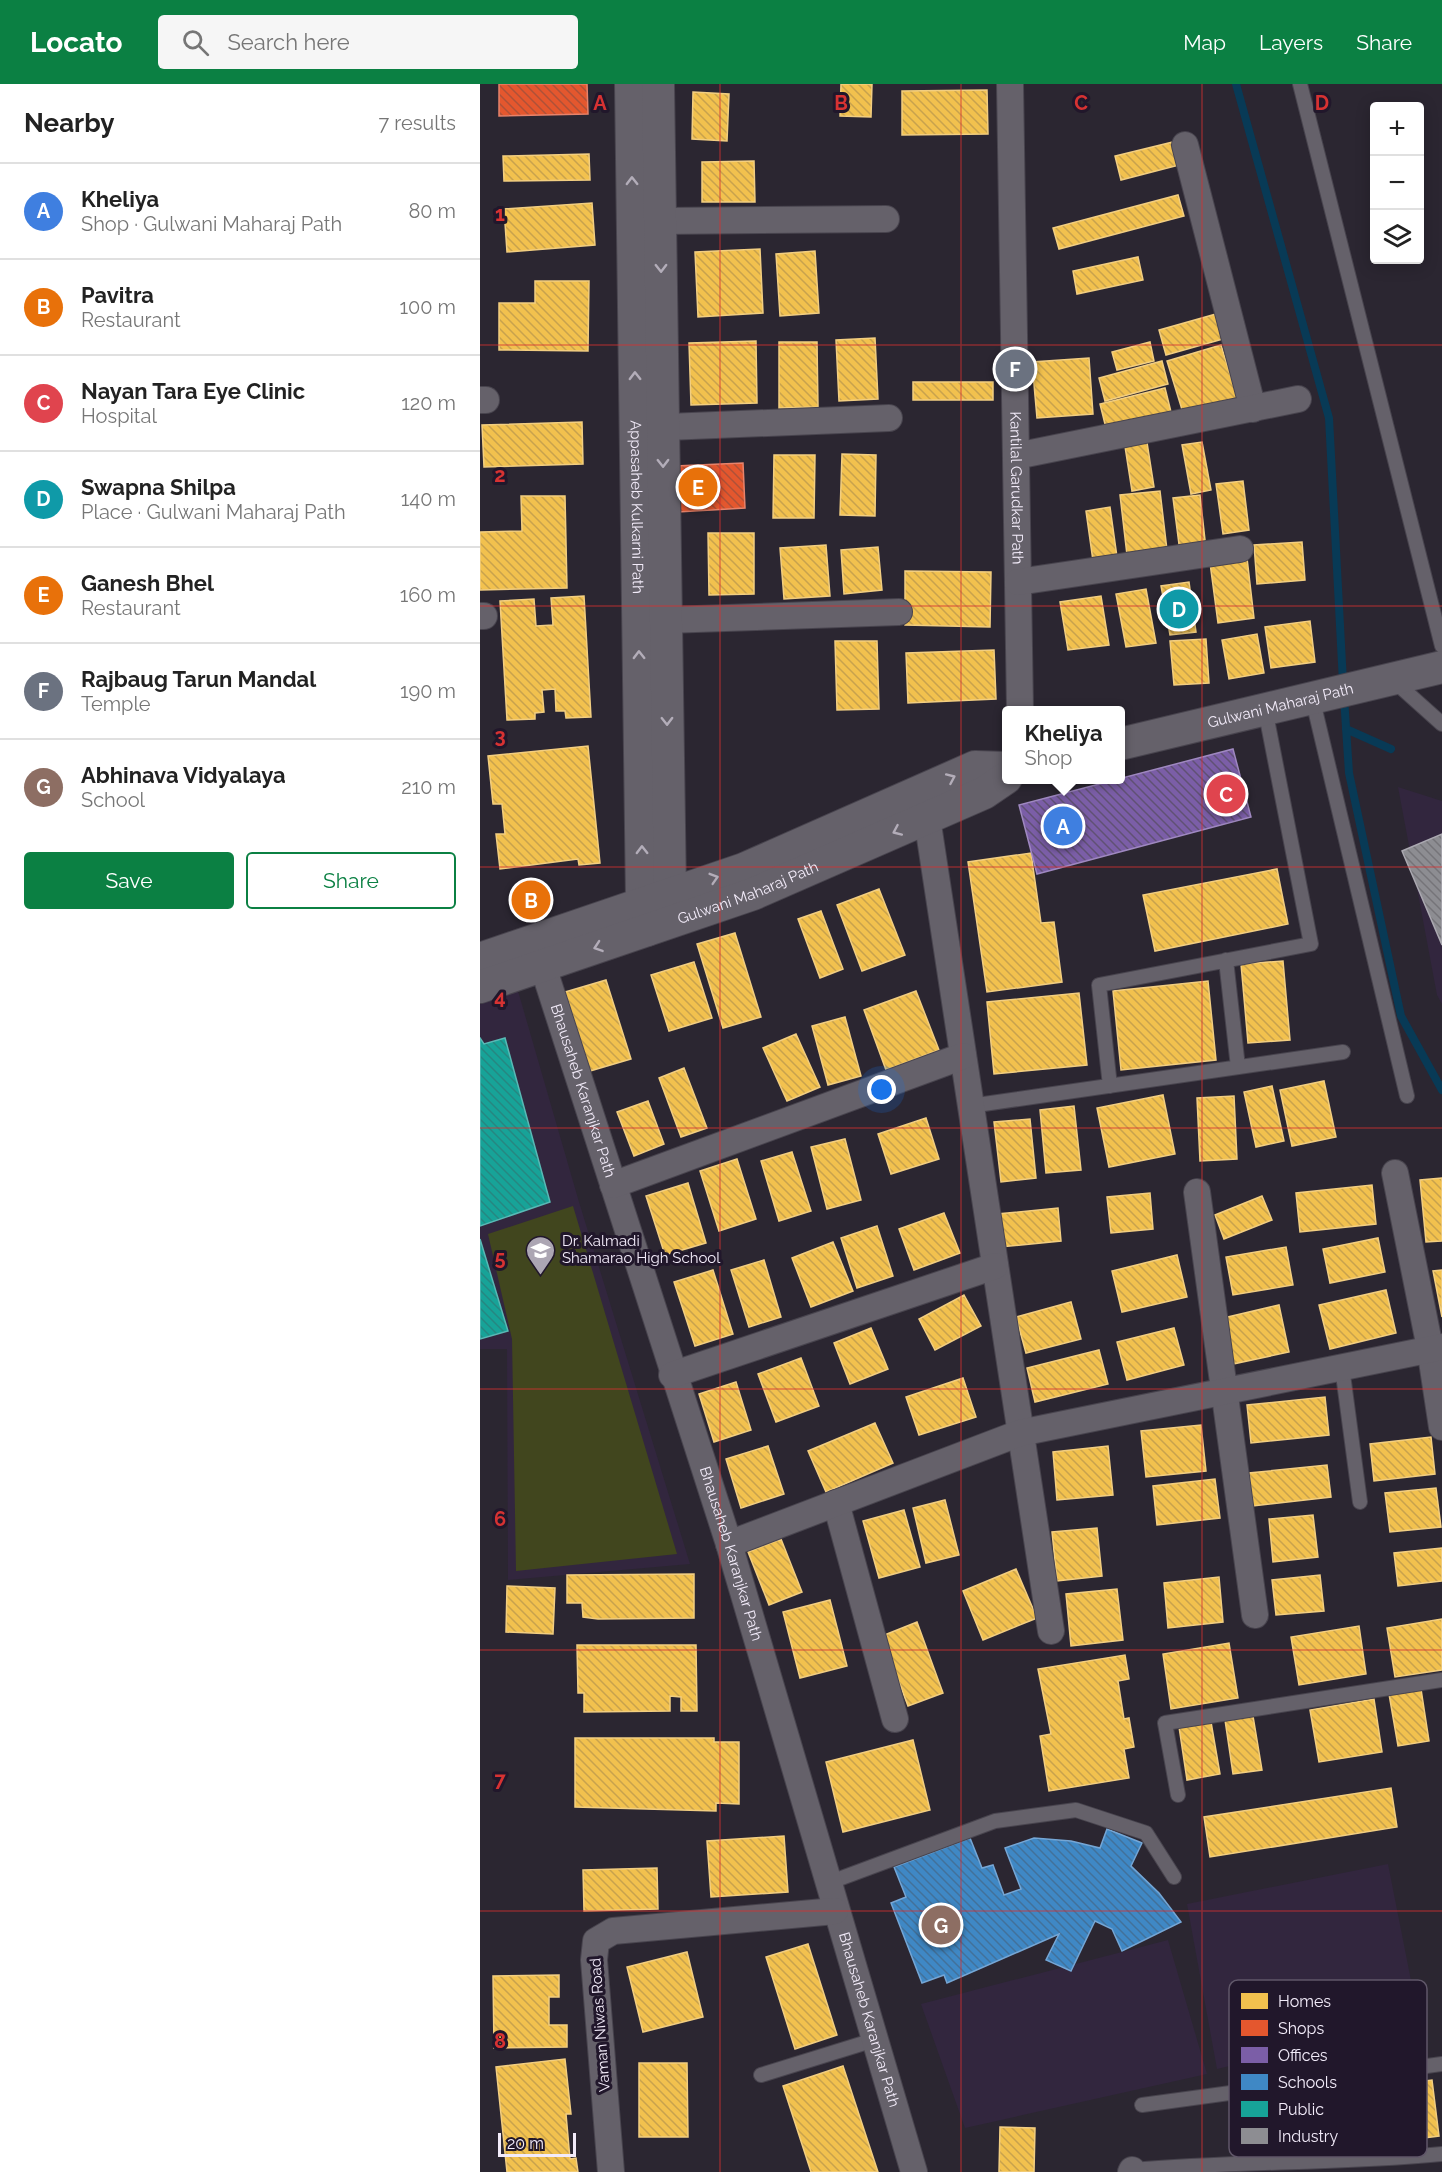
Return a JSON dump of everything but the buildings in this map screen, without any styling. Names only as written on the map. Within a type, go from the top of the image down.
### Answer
[{"type":"street","name":"Appasaheb Kulkarni Path","points":[[631,84],[649,427],[658,911]]},
{"type":"street","name":"Appasaheb Kulkarni Path","points":[[658,84],[660,221],[649,427],[666,620],[658,911]]},
{"type":"street","name":"Kantilal Garudkar Path","points":[[1010,84],[1020,706]]},
{"type":"street","points":[[1185,145],[1253,409]]},
{"type":"street","points":[[660,221],[886,219]]},
{"type":"street","points":[[1016,456],[1298,399]]},
{"type":"street","points":[[649,427],[889,418]]},
{"type":"street","points":[[1018,582],[1240,549]]},
{"type":"street","points":[[666,620],[899,612]]},
{"type":"street","name":"Gulwani Maharaj Path","points":[[1125,743],[1390,678],[1442,668]]},
{"type":"street","name":"Gulwani Maharaj Path","points":[[480,987],[538,953],[658,911],[744,869],[975,767],[1002,768]]},
{"type":"street","name":"Gulwani Maharaj Path","points":[[658,911],[753,894],[984,793],[1002,781]]},
{"type":"street","points":[[927,818],[1051,1631]]},
{"type":"street","name":"Gulwani Maharaj Path","points":[[480,959],[538,953]]},
{"type":"street","name":"Bhausaheb Karanjkar Path","points":[[538,953],[672,1375],[729,1544],[914,2172]]},
{"type":"street","points":[[613,1185],[963,1056]]},
{"type":"street","points":[[1395,1173],[1436,1348],[1442,1426]]},
{"type":"street","points":[[1197,1192],[1255,1616]]},
{"type":"street","points":[[672,1375],[995,1266]]},
{"type":"street","points":[[729,1544],[1020,1433],[1436,1348]]},
{"type":"street","points":[[836,1503],[895,1719]]},
{"type":"street","name":"Vaman Niwas Road","points":[[611,2172],[594,1960],[596,1941],[613,1931],[836,1911]]},
{"type":"lane","points":[[1300,84],[1442,646]]},
{"type":"lane","points":[[1390,678],[1442,724]]},
{"type":"lane","points":[[1312,698],[1407,1096]]},
{"type":"lane","points":[[1110,1086],[1099,985],[1311,944],[1264,709]]},
{"type":"lane","points":[[1226,960],[1239,1067]]},
{"type":"lane","points":[[970,1106],[1343,1052]]},
{"type":"lane","points":[[1342,1367],[1360,1502]]},
{"type":"lane","points":[[1178,1795],[1165,1723],[1442,1680]]},
{"type":"lane","points":[[828,1883],[995,1821],[1076,1810],[1146,1833],[1174,1877]]},
{"type":"lane","points":[[761,2075],[874,2040]]},
{"type":"lane","points":[[1427,2066],[1442,2064]]},
{"type":"lane","points":[[1142,2105],[1229,2093]]},
{"type":"lane","points":[[1427,2155],[1442,2154]]},
{"type":"lane","points":[[1132,2171],[1208,2164],[1311,2164],[1403,2157]]},
{"type":"shaded area","points":[[1398,787],[1442,801],[1442,1004],[1437,995]]},
{"type":"shaded area","name":"Dr. Kalmadi Shamarao High School","points":[[518,991],[579,1202],[690,1564],[508,1580],[507,1349],[480,1349],[480,1002]]},
{"type":"shaded area","points":[[1388,1864],[1411,1980],[1229,1980],[1229,2066],[1217,2069],[1187,1904]]},
{"type":"shaded area","points":[[1168,1940],[1207,2074],[965,2128],[921,2004]]},
{"type":"green space","name":"Dr. Kalmadi Shamarao High School","points":[[573,1206],[677,1554],[516,1571],[512,1339],[488,1234]]},
{"type":"waterway","points":[[1236,84],[1329,418],[1343,682]]},
{"type":"waterway","points":[[1344,697],[1349,773],[1401,1016],[1442,1090]]},
{"type":"waterway","points":[[1346,729],[1391,749]]},
{"type":"place","name":"Rajbaug Tarun Mandal","points":[[1015,369]]},
{"type":"place","name":"Ganesh Bhel","points":[[698,487]]},
{"type":"place","name":"Swapna Shilpa","points":[[1179,609]]},
{"type":"place","name":"Nayan Tara Eye Clinic","points":[[1226,794]]},
{"type":"place","name":"Kheliya","points":[[1063,826]]},
{"type":"place","name":"Pavitra","points":[[531,900]]},
{"type":"place","name":"Dr. Kalmadi Shamarao High School","points":[[541,1276]]},
{"type":"place","name":"Abhinava Vidyalaya","points":[[941,1925]]}]
